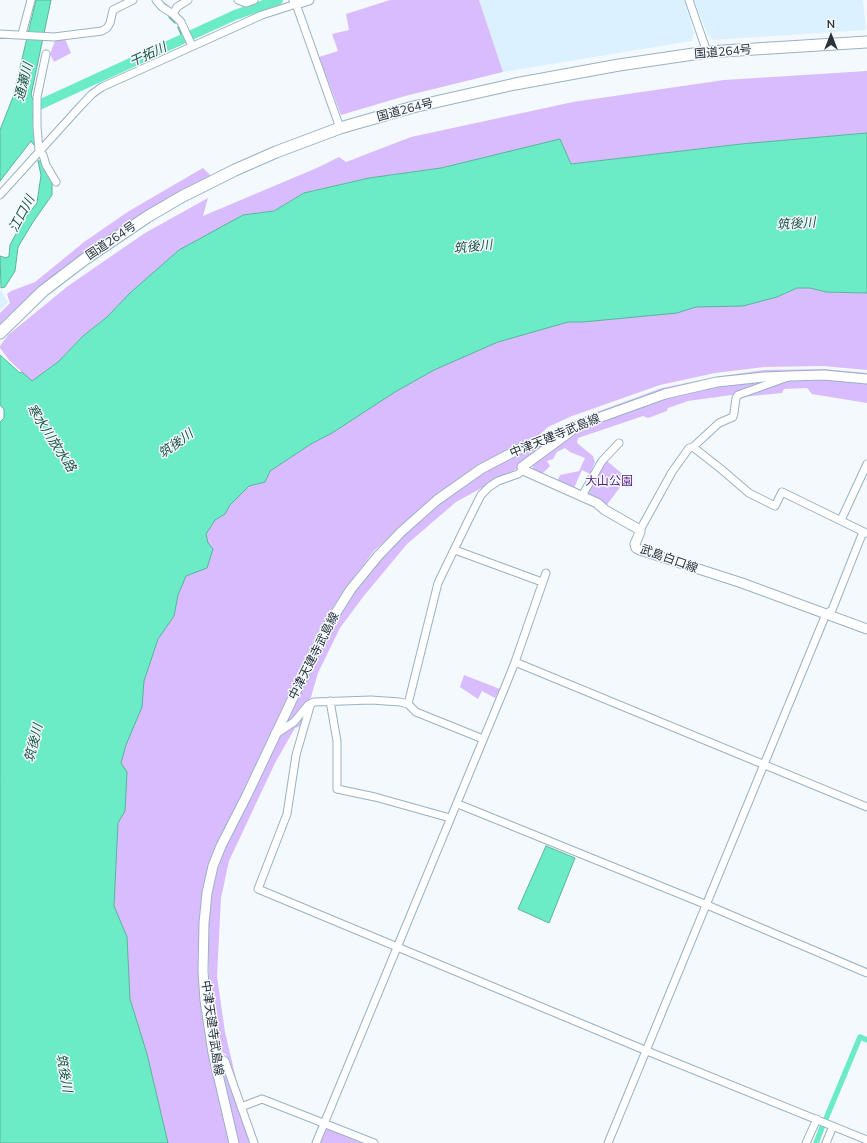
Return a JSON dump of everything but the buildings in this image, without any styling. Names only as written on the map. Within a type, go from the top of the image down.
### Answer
[{"type":"highway","name":"国道264号","points":[[0,332],[43,291],[85,258],[147,217],[183,196],[235,170],[276,152],[340,128],[413,107],[515,84],[619,65],[707,52],[867,42]]},
{"type":"main road","points":[[295,2],[309,0]]},
{"type":"main road","name":"中津天建寺武島線","points":[[234,1143],[213,1053],[205,1000],[204,923],[207,893],[213,866],[221,846],[247,795],[324,630],[351,589],[378,556],[401,532],[437,500],[481,469],[517,450],[578,425],[665,394],[716,382],[764,377],[824,375],[867,379]]},
{"type":"main road","points":[[522,470],[522,467],[578,425]]},
{"type":"main road","name":"武島白口線","points":[[522,470],[597,503],[605,510],[640,530],[635,544],[636,548],[640,550],[742,583],[867,629]]},
{"type":"street","points":[[23,34],[31,0]]},
{"type":"street","points":[[0,34],[47,36],[73,35],[102,31],[110,23],[113,10],[133,0]]},
{"type":"street","points":[[156,0],[162,7],[173,14],[181,22],[191,43]]},
{"type":"street","points":[[173,14],[177,7],[188,0]]},
{"type":"street","points":[[238,0],[246,3],[254,0]]},
{"type":"street","points":[[689,0],[707,52]]},
{"type":"street","points":[[0,195],[92,94],[102,87],[191,43],[295,2],[340,128]]},
{"type":"street","points":[[38,153],[37,103],[46,54]]},
{"type":"street","points":[[38,153],[43,155],[46,165],[56,182]]},
{"type":"street","points":[[640,530],[672,472],[689,448],[693,448],[719,422],[733,417],[736,398],[738,395],[790,376]]},
{"type":"street","points":[[582,496],[602,462],[619,443]]},
{"type":"street","points":[[608,1143],[826,614],[832,610],[865,533],[782,492],[775,506],[749,493],[727,473],[693,448]]},
{"type":"street","points":[[841,520],[867,464]]},
{"type":"street","points":[[408,704],[438,583],[481,495],[488,487],[498,481],[518,474],[522,470]]},
{"type":"street","points":[[455,550],[542,582]]},
{"type":"street","points":[[316,1143],[450,818],[458,804],[515,662],[546,573]]},
{"type":"street","points":[[515,662],[867,807]]},
{"type":"street","points":[[275,733],[294,722],[311,703],[371,700],[408,704],[416,712],[483,739]]},
{"type":"street","points":[[330,701],[337,741],[337,789],[375,797],[450,818]]},
{"type":"street","points":[[311,703],[296,755],[287,814],[258,889],[647,1051],[867,1140]]},
{"type":"street","points":[[458,804],[707,905],[867,973]]},
{"type":"street","points":[[213,1053],[225,1061],[254,1143]]},
{"type":"street","points":[[241,1107],[262,1099],[374,1143]]},
{"type":"street","points":[[806,1143],[816,1119]]},
{"type":"street","points":[[826,1143],[833,1126]]},
{"type":"shaded area","points":[[479,0],[684,0],[694,33],[692,41],[503,72]]},
{"type":"shaded area","points":[[694,0],[863,0],[866,30],[712,40],[708,35]]},
{"type":"shaded area","points":[[0,289],[8,302],[0,311]]},
{"type":"green space","points":[[390,0],[479,0],[503,72],[405,96],[341,115],[319,57],[338,51],[332,34],[349,30],[346,14]]},
{"type":"green space","points":[[61,38],[65,39],[71,53],[54,62],[50,54],[55,41]]},
{"type":"green space","points":[[867,71],[867,133],[741,144],[571,164],[560,140],[441,168],[369,178],[304,193],[274,211],[243,215],[107,317],[83,336],[58,362],[32,382],[9,360],[0,348],[8,335],[68,286],[145,233],[208,198],[203,216],[319,167],[339,157],[346,162],[411,137],[573,102],[724,80]]},
{"type":"green space","points":[[203,168],[211,176],[143,215],[87,250],[42,286],[0,325],[0,313],[10,303],[7,294],[35,282],[84,242],[129,211]]},
{"type":"green space","points":[[797,288],[810,288],[827,292],[867,293],[867,370],[823,366],[764,367],[715,373],[660,385],[572,416],[548,427],[538,436],[478,465],[431,499],[374,551],[345,589],[320,627],[216,849],[203,890],[199,929],[200,989],[214,1078],[229,1143],[157,1143],[100,844],[103,799],[181,557],[251,479],[435,366],[568,315],[704,296],[777,297]]},
{"type":"green space","points":[[824,369],[867,373],[867,376],[715,379],[662,390],[568,424],[662,388],[715,377],[764,370]]},
{"type":"green space","points":[[828,378],[867,382],[867,403],[812,394],[807,388],[784,389],[782,393],[742,397],[794,379]]},
{"type":"green space","points":[[780,379],[732,395],[688,401],[668,408],[667,411],[648,418],[643,416],[578,438],[577,443],[593,456],[595,462],[590,474],[582,470],[574,488],[557,482],[560,475],[579,471],[585,458],[570,452],[565,448],[557,452],[553,459],[547,461],[550,466],[543,473],[532,470],[534,462],[583,426],[668,396],[717,385]]},
{"type":"green space","points":[[565,433],[520,467],[456,502],[407,544],[363,597],[340,628],[318,673],[311,697],[293,720],[283,726],[329,631],[357,587],[393,545],[440,503],[485,471],[520,452]]},
{"type":"green space","name":"大山公園","points":[[606,460],[627,478],[606,506],[585,495]]},
{"type":"green space","points":[[464,675],[500,689],[495,698],[482,691],[478,699],[460,687]]},
{"type":"green space","points":[[307,709],[300,726],[295,728],[275,763],[229,861],[221,898],[217,976],[225,1032],[237,1083],[226,1055],[216,1047],[209,994],[208,923],[211,891],[223,853],[280,736],[297,722]]},
{"type":"green space","points":[[220,1064],[225,1065],[251,1143],[239,1143]]},
{"type":"green space","points":[[326,1128],[362,1143],[319,1143]]},
{"type":"water","name":"通瀬川","points":[[36,0],[51,0],[31,95],[34,102],[33,117],[38,140],[34,145],[31,141],[0,181],[0,130],[13,97]]},
{"type":"water","points":[[867,133],[867,293],[826,292],[810,288],[797,288],[777,297],[743,306],[696,307],[677,313],[583,322],[568,322],[498,342],[434,370],[395,392],[332,433],[311,444],[270,471],[265,482],[249,486],[230,505],[225,514],[215,520],[206,534],[208,543],[213,549],[207,568],[186,576],[178,595],[174,616],[158,639],[144,681],[142,707],[126,745],[121,763],[127,772],[125,811],[118,823],[114,906],[127,937],[130,999],[147,1054],[168,1143],[0,1143],[0,422],[4,418],[4,409],[0,405],[0,355],[20,373],[22,372],[32,381],[58,362],[83,336],[107,317],[130,293],[179,250],[243,215],[274,211],[304,193],[369,178],[441,168],[560,139],[571,164],[741,144]]},
{"type":"water","points":[[38,161],[41,161],[44,169],[52,181],[52,195],[18,247],[15,271],[5,287],[1,288],[0,256],[6,258],[9,256],[10,245],[24,219],[37,203],[41,175]]},
{"type":"water","points":[[546,846],[575,858],[549,923],[518,909]]},
{"type":"waterway","name":"干拓川","points":[[29,106],[39,105],[235,15],[278,0]]},
{"type":"waterway","points":[[161,1],[169,7]]},
{"type":"waterway","points":[[169,17],[175,23]]},
{"type":"waterway","points":[[178,27],[183,39]]},
{"type":"waterway","points":[[0,38],[14,38]]},
{"type":"waterway","points":[[825,1121],[860,1037],[867,1040]]},
{"type":"waterway","points":[[816,1143],[823,1125]]},
{"type":"water label","name":"江口川","points":[[22,214]]},
{"type":"water label","name":"筑後川","points":[[796,224]]},
{"type":"water label","name":"筑後川","points":[[473,247]]},
{"type":"water label","name":"寒水川放水路","points":[[51,438]]},
{"type":"water label","name":"筑後川","points":[[176,444]]},
{"type":"water label","name":"筑後川","points":[[34,743]]},
{"type":"water label","name":"筑後川","points":[[64,1073]]}]
